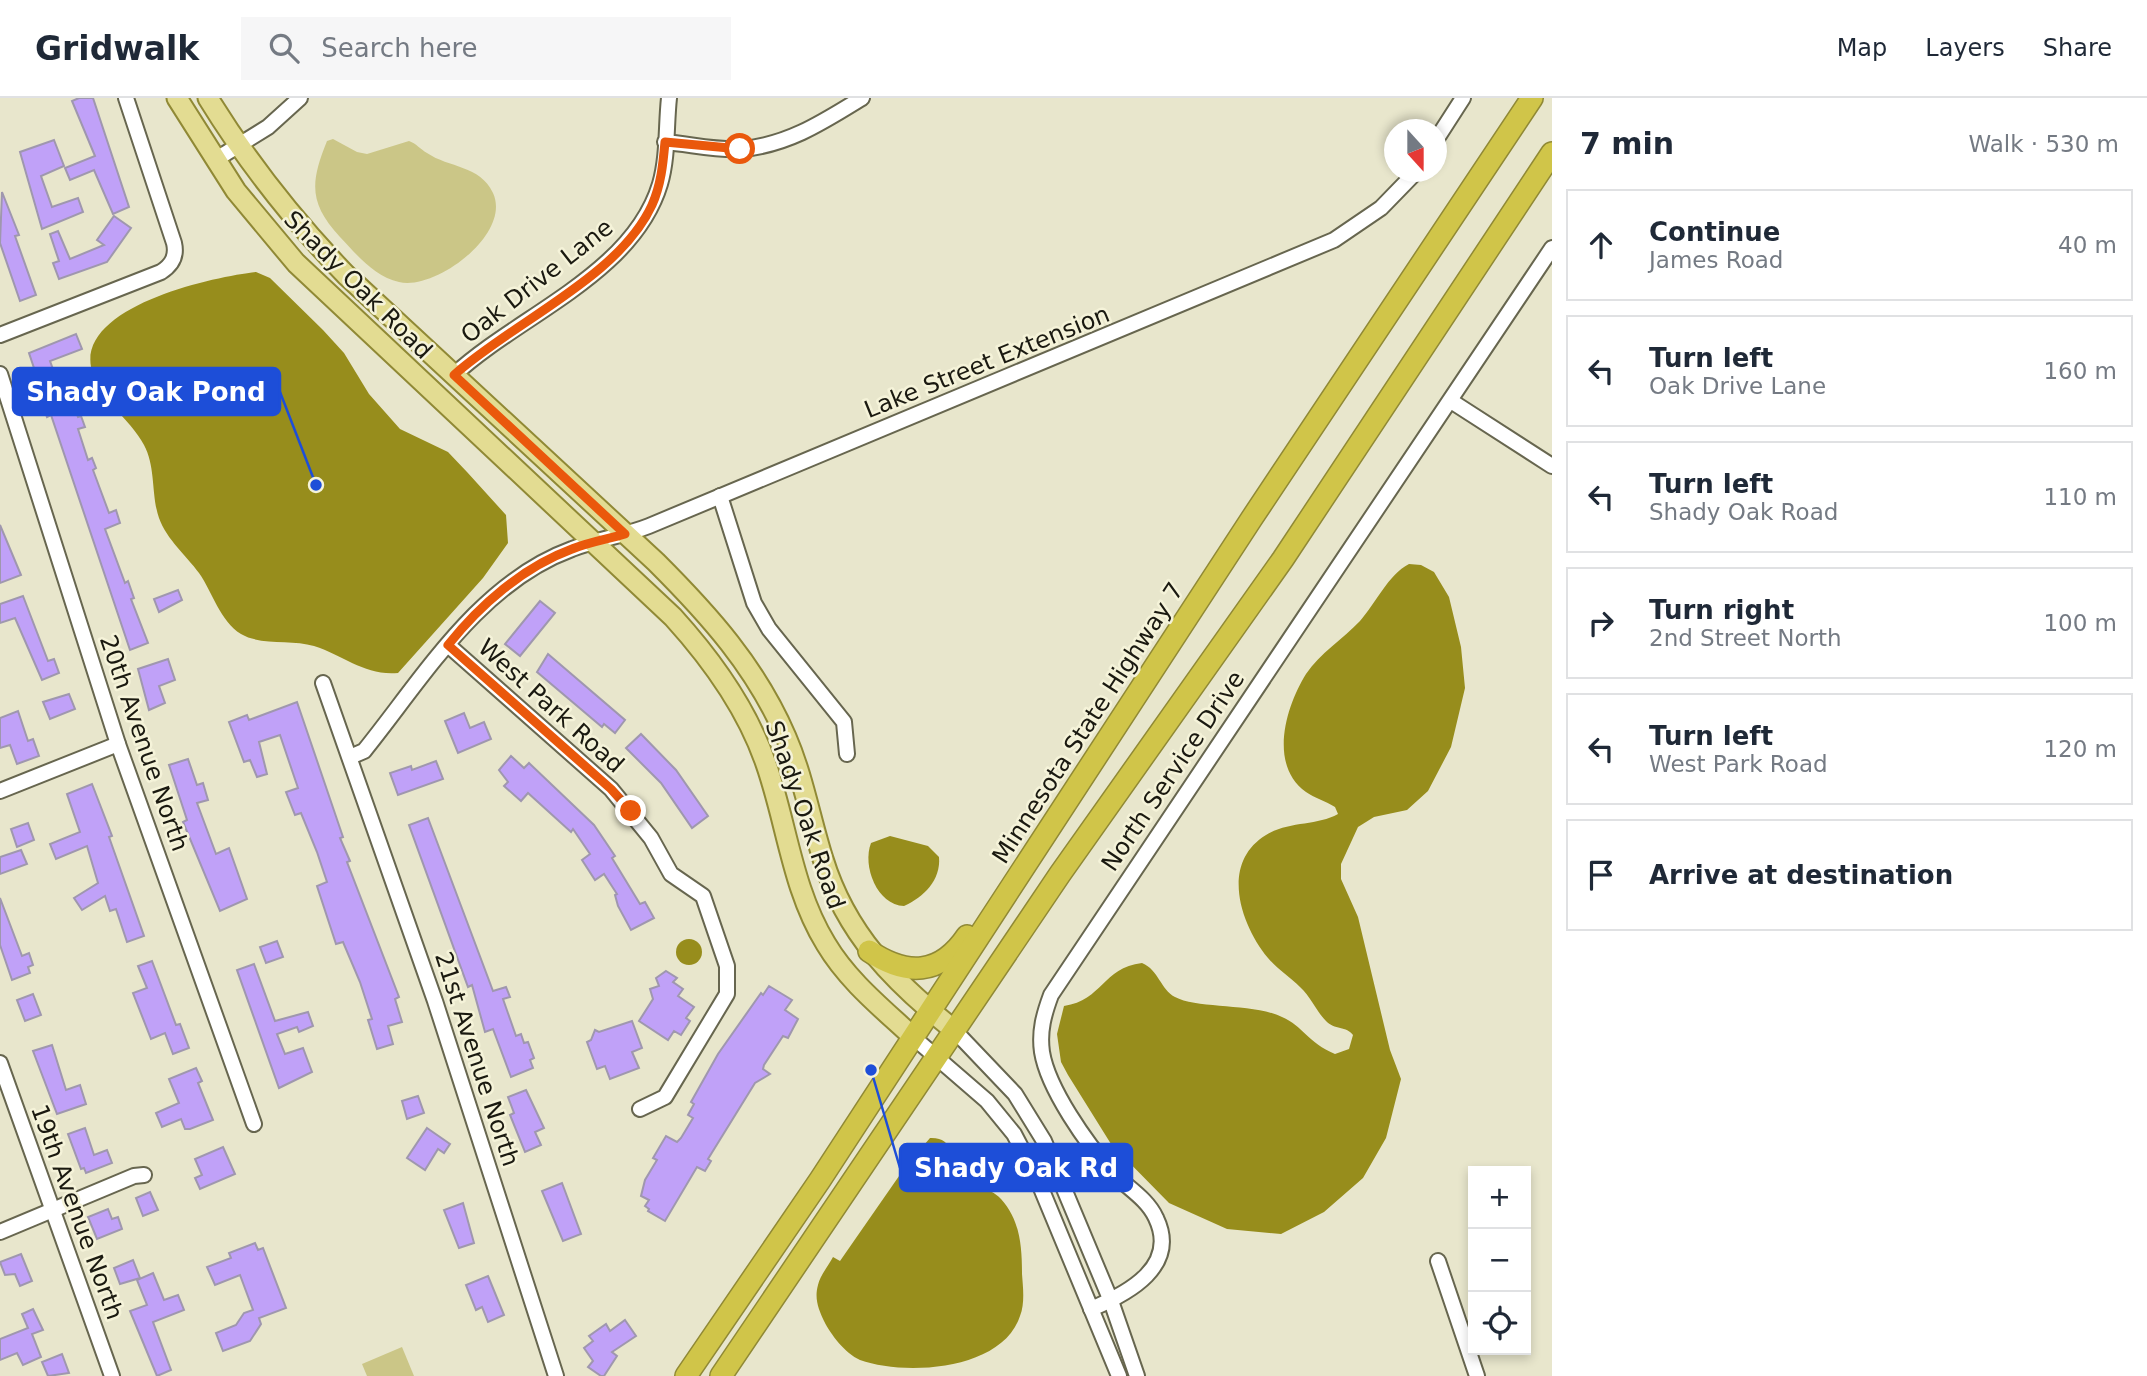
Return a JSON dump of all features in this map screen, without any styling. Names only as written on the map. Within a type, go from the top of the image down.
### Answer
[{"type":"highway","name":"Minnesota State Highway 7","points":[[686,1376],[737,1304],[931,1011],[1222,564],[1532,98]]},
{"type":"highway","points":[[720,1376],[954,1030],[1283,559],[1552,153]]},
{"type":"highway","points":[[869,951],[888,963],[914,969],[933,965],[950,956],[1116,730]]},
{"type":"main road","name":"Shady Oak Road","points":[[177,98],[215,160],[257,218],[296,263],[673,617],[715,666],[760,746],[797,882],[815,924],[851,978],[913,1037]]},
{"type":"main road","name":"Shady Oak Road","points":[[208,98],[238,146],[303,231],[702,607],[755,677],[782,728],[798,768],[833,889],[846,917],[869,951],[954,1030]]},
{"type":"street","points":[[0,335],[160,272],[172,263],[176,251],[126,98]]},
{"type":"street","points":[[215,160],[268,127],[300,98]]},
{"type":"street","name":"Oak Drive Lane","points":[[454,375],[626,245],[652,205],[661,181],[669,98]]},
{"type":"street","points":[[665,142],[740,149],[778,143],[802,134],[862,98]]},
{"type":"street","points":[[1447,123],[1462,98]]},
{"type":"street","name":"Lake Street Extension","points":[[349,757],[364,751],[469,620],[506,587],[571,549],[625,534],[720,496],[1306,253],[1362,223],[1408,182]]},
{"type":"street","name":"North Service Drive","points":[[1091,1309],[1133,1289],[1152,1270],[1159,1258],[1161,1237],[1151,1209],[1096,1153],[1046,1068],[1041,1034],[1051,995],[1552,248]]},
{"type":"street","name":"20th Avenue North","points":[[0,374],[118,744],[254,1124]]},
{"type":"street","points":[[1451,401],[1552,466]]},
{"type":"street","points":[[720,496],[754,603],[769,629],[844,722],[847,754]]},
{"type":"street","name":"West Park Road","points":[[448,645],[611,789],[651,838],[671,874],[704,895],[727,966],[727,994],[665,1097],[640,1109]]},
{"type":"street","name":"21st Avenue North","points":[[323,683],[435,1001],[556,1376]]},
{"type":"street","points":[[0,791],[118,744]]},
{"type":"street","name":"Shady Oak Road","points":[[954,1030],[999,1074],[1031,1117],[1044,1141],[1111,1301],[1137,1376]]},
{"type":"street","name":"Shady Oak Road","points":[[913,1037],[987,1101],[1013,1134],[1036,1176],[1119,1376]]},
{"type":"street","name":"19th Avenue North","points":[[0,1063],[111,1376]]},
{"type":"street","points":[[0,1232],[134,1176],[144,1175]]},
{"type":"street","points":[[1438,1261],[1476,1376]]},
{"type":"shaded area","points":[[333,139],[357,152],[367,154],[409,141],[436,158],[480,177],[493,193],[496,209],[481,242],[450,269],[432,278],[414,282],[390,279],[366,264],[330,225],[318,203],[315,181],[327,141]]},
{"type":"shaded area","points":[[256,272],[270,278],[323,330],[344,353],[369,394],[400,429],[448,452],[506,515],[508,543],[483,578],[398,673],[365,668],[314,646],[249,638],[234,628],[222,614],[199,573],[162,526],[150,462],[144,445],[94,378],[91,367],[93,346],[106,327],[127,311],[182,288]]},
{"type":"shaded area","points":[[1409,564],[1421,565],[1434,572],[1449,597],[1461,647],[1465,688],[1451,747],[1428,791],[1407,810],[1374,817],[1358,827],[1341,864],[1341,879],[1358,917],[1390,1050],[1401,1079],[1386,1138],[1363,1178],[1324,1212],[1281,1234],[1227,1229],[1169,1203],[1111,1144],[1061,1062],[1057,1034],[1064,1006],[1087,997],[1118,971],[1142,963],[1152,970],[1175,997],[1185,1001],[1270,1013],[1289,1021],[1326,1050],[1335,1054],[1349,1049],[1353,1035],[1326,1021],[1304,991],[1272,962],[1258,944],[1243,912],[1239,877],[1243,861],[1252,847],[1266,835],[1338,814],[1335,807],[1306,792],[1294,780],[1287,767],[1284,735],[1287,718],[1299,687],[1312,666],[1360,621],[1388,582]]},
{"type":"shaded area","points":[[890,836],[928,846],[939,857],[937,873],[930,887],[904,906],[886,899],[879,892],[870,873],[871,843]]},
{"type":"shaded area","points":[[689,939],[698,943],[702,952],[698,961],[689,965],[680,961],[676,952],[680,943]]},
{"type":"shaded area","points":[[930,1138],[944,1141],[961,1173],[970,1181],[997,1195],[1012,1216],[1019,1234],[1021,1253],[1023,1306],[1020,1316],[1010,1334],[994,1348],[950,1365],[901,1368],[860,1360],[839,1343],[824,1321],[817,1300],[819,1282],[833,1257],[840,1261],[906,1166]]},
{"type":"shaded area","points":[[402,1347],[414,1376],[367,1376],[362,1364]]},
{"type":"building","points":[[93,98],[129,207],[113,214],[94,170],[70,180],[65,168],[95,156],[72,101]]},
{"type":"building","points":[[54,140],[64,166],[41,176],[52,207],[78,198],[83,212],[42,229],[20,152]]},
{"type":"building","points":[[2,192],[19,235],[15,236],[36,295],[20,301],[0,243]]},
{"type":"building","points":[[114,216],[131,228],[107,262],[59,279],[53,263],[59,261],[50,234],[58,231],[70,259],[104,245],[97,240]]},
{"type":"building","points":[[76,334],[82,349],[50,361],[60,388],[66,386],[78,417],[81,416],[85,427],[78,429],[88,460],[92,458],[96,468],[93,470],[109,513],[116,510],[120,523],[105,529],[125,583],[128,581],[134,598],[131,599],[148,643],[130,650],[51,415],[47,417],[40,397],[43,395],[29,353]]},
{"type":"building","points":[[0,525],[21,575],[0,583]]},
{"type":"building","points":[[178,590],[182,600],[159,612],[154,599]]},
{"type":"building","points":[[23,596],[48,661],[54,659],[59,673],[42,680],[15,618],[0,623],[0,604]]},
{"type":"building","points":[[540,601],[555,613],[520,656],[505,644]]},
{"type":"building","points":[[548,654],[625,720],[615,733],[604,724],[602,727],[537,672]]},
{"type":"building","points":[[168,659],[175,680],[159,686],[165,703],[149,710],[138,669]]},
{"type":"building","points":[[69,694],[75,709],[50,719],[43,702]]},
{"type":"building","points":[[297,702],[343,837],[340,838],[350,861],[347,862],[399,997],[395,999],[402,1022],[388,1026],[393,1044],[377,1049],[368,1020],[372,1019],[360,982],[343,942],[336,944],[317,886],[327,882],[317,852],[301,813],[295,815],[286,792],[298,788],[280,735],[259,742],[267,774],[257,777],[250,760],[244,762],[229,722],[247,715],[249,720]]},
{"type":"building","points":[[18,711],[28,741],[33,739],[39,756],[17,764],[10,745],[0,748],[0,718]]},
{"type":"building","points":[[464,713],[470,728],[484,722],[491,739],[458,753],[445,721]]},
{"type":"building","points":[[641,734],[676,770],[708,816],[692,828],[661,783],[626,748]]},
{"type":"building","points":[[511,756],[524,768],[529,763],[594,825],[615,856],[612,858],[640,904],[645,902],[654,918],[631,930],[618,906],[617,894],[604,874],[595,880],[582,860],[590,854],[573,829],[571,832],[528,793],[521,801],[504,786],[508,782],[499,770]]},
{"type":"building","points":[[188,759],[197,785],[203,783],[208,800],[197,803],[216,854],[229,848],[247,899],[220,911],[183,822],[187,820],[169,765]]},
{"type":"building","points":[[436,761],[443,779],[398,795],[390,773],[411,766],[412,770]]},
{"type":"building","points":[[92,784],[144,936],[127,942],[116,909],[110,911],[105,896],[82,910],[74,898],[98,883],[87,846],[56,859],[50,844],[80,832],[67,794]]},
{"type":"building","points":[[428,818],[493,991],[506,987],[510,997],[503,999],[516,1036],[521,1034],[524,1043],[528,1042],[534,1058],[530,1060],[533,1068],[511,1077],[493,1029],[485,1032],[472,985],[468,987],[409,825]]},
{"type":"building","points":[[28,823],[34,840],[17,847],[11,829]]},
{"type":"building","points":[[21,850],[27,864],[0,874],[0,857]]},
{"type":"building","points":[[0,898],[22,956],[29,953],[33,965],[28,967],[30,973],[12,980],[0,945]]},
{"type":"building","points":[[277,941],[283,957],[266,963],[260,947]]},
{"type":"building","points":[[152,961],[176,1025],[180,1024],[189,1048],[173,1054],[165,1033],[151,1039],[133,993],[147,988],[138,966]]},
{"type":"building","points":[[254,964],[275,1021],[308,1012],[313,1026],[299,1032],[297,1027],[277,1034],[285,1054],[303,1048],[312,1072],[279,1088],[237,970]]},
{"type":"building","points":[[666,971],[677,978],[673,982],[683,989],[678,996],[694,1007],[686,1018],[690,1021],[681,1035],[674,1031],[668,1040],[639,1021],[653,999],[650,989],[659,986],[656,978]]},
{"type":"building","points":[[769,986],[792,1000],[785,1010],[798,1019],[788,1038],[783,1036],[764,1065],[763,1069],[770,1074],[755,1083],[708,1159],[711,1161],[705,1171],[697,1167],[665,1221],[648,1211],[645,1206],[649,1200],[641,1196],[645,1180],[657,1160],[653,1158],[666,1136],[677,1142],[681,1138],[693,1118],[688,1115],[694,1104],[691,1102],[718,1054],[761,993],[763,995]]},
{"type":"building","points":[[33,994],[41,1015],[25,1021],[17,1000]]},
{"type":"building","points":[[632,1021],[642,1048],[632,1052],[639,1068],[610,1079],[605,1066],[597,1069],[587,1042],[591,1040],[595,1030],[599,1032]]},
{"type":"building","points":[[52,1045],[66,1090],[80,1085],[86,1104],[57,1114],[33,1051]]},
{"type":"building","points":[[196,1068],[202,1081],[198,1083],[213,1120],[190,1129],[185,1129],[181,1119],[162,1127],[156,1113],[179,1103],[169,1079]]},
{"type":"building","points":[[526,1090],[544,1128],[535,1132],[541,1145],[525,1152],[510,1115],[514,1113],[508,1097]]},
{"type":"building","points":[[418,1096],[424,1113],[407,1119],[402,1101]]},
{"type":"building","points":[[85,1128],[94,1155],[107,1150],[112,1163],[86,1173],[84,1168],[81,1169],[68,1134]]},
{"type":"building","points":[[427,1128],[450,1144],[444,1153],[438,1149],[425,1170],[407,1158]]},
{"type":"building","points":[[223,1147],[235,1174],[200,1189],[195,1178],[202,1175],[195,1159]]},
{"type":"building","points":[[562,1183],[581,1234],[563,1241],[542,1191]]},
{"type":"building","points":[[150,1192],[158,1210],[143,1216],[136,1198]]},
{"type":"building","points":[[463,1203],[474,1243],[459,1248],[444,1210]]},
{"type":"building","points":[[108,1209],[112,1219],[118,1217],[122,1229],[97,1239],[88,1217]]},
{"type":"building","points":[[255,1243],[258,1250],[263,1248],[286,1308],[259,1318],[261,1324],[250,1341],[223,1351],[216,1333],[236,1325],[244,1313],[253,1310],[240,1275],[215,1285],[207,1267],[231,1258],[229,1253]]},
{"type":"building","points":[[21,1254],[32,1281],[20,1286],[15,1274],[5,1275],[0,1262]]},
{"type":"building","points":[[133,1260],[140,1278],[120,1284],[114,1268]]},
{"type":"building","points":[[153,1273],[164,1300],[178,1295],[184,1310],[153,1322],[171,1370],[157,1376],[130,1311],[147,1305],[137,1280]]},
{"type":"building","points":[[488,1276],[504,1315],[488,1322],[482,1307],[476,1310],[466,1285]]},
{"type":"building","points":[[33,1309],[43,1330],[32,1334],[41,1357],[23,1365],[17,1353],[0,1360],[0,1339],[28,1328],[22,1314]]},
{"type":"building","points":[[625,1320],[636,1336],[612,1352],[617,1356],[604,1376],[601,1376],[588,1367],[593,1361],[584,1348],[593,1341],[589,1336],[606,1324],[610,1331]]},
{"type":"building","points":[[62,1354],[69,1373],[48,1376],[42,1362]]},
{"type":"place","name":"Shady Oak Pond","points":[[316,485]]},
{"type":"place","name":"Shady Oak Rd","points":[[871,1070]]},
{"type":"route","points":[[631,811],[611,789],[448,645],[490,600],[536,568],[571,549],[625,534],[454,375],[607,262],[626,245],[652,205],[661,181],[665,142],[740,149]]}]
